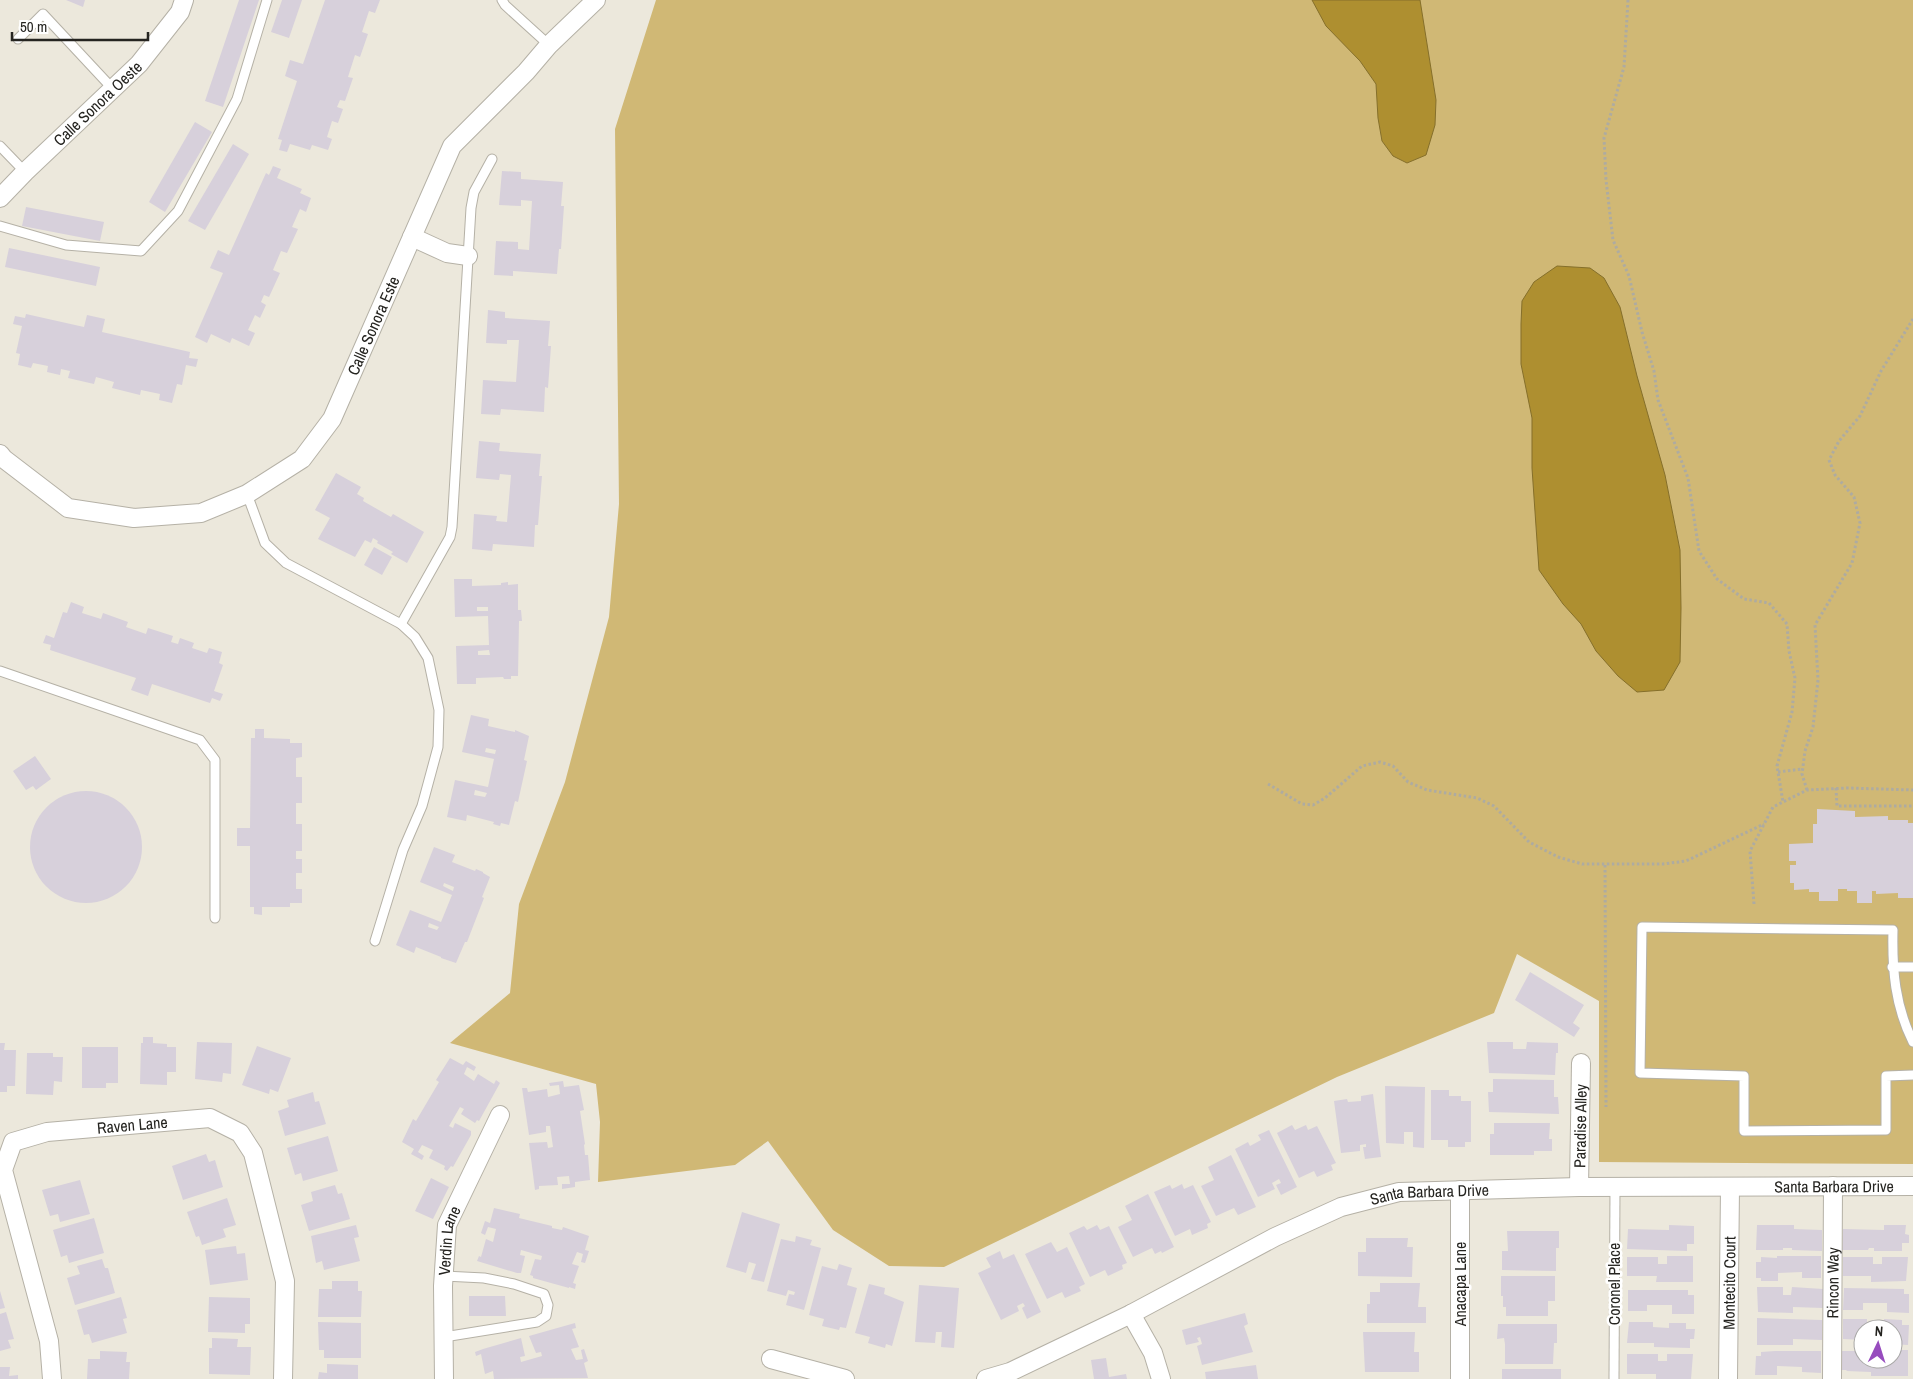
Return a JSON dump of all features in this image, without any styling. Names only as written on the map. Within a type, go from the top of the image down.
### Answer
[{"type":"street","name":"Calle Sonora Oeste","points":[[0,198],[139,64],[180,12],[184,0]]},
{"type":"street","name":"Calle Sonora Este","points":[[1,459],[68,508],[134,518],[201,513],[247,494],[302,459],[332,419],[452,146],[526,72],[549,45],[596,0]]},
{"type":"street","points":[[412,237],[447,253],[468,256]]},
{"type":"street","name":"Paradise Alley","points":[[1580,1187],[1581,1063]]},
{"type":"street","name":"Verdin Lane","points":[[444,1379],[444,1276],[448,1225],[500,1115]]},
{"type":"street","name":"Raven Lane","points":[[52,1379],[49,1341],[3,1170],[14,1142],[47,1132],[210,1118],[240,1133],[253,1153],[285,1281],[283,1379]]},
{"type":"street","name":"Rincon Way","points":[[1832,1186],[1832,1379]]},
{"type":"street","name":"Santa Barbara Drive","points":[[986,1379],[1010,1372],[1131,1314],[1275,1237],[1341,1207],[1399,1192],[1580,1187],[1913,1186]]},
{"type":"street","name":"Montecito Court","points":[[1728,1379],[1730,1187]]},
{"type":"street","name":"Anacapa Lane","points":[[1460,1190],[1460,1379]]},
{"type":"street","points":[[1131,1314],[1153,1353],[1162,1379]]},
{"type":"street","points":[[771,1359],[845,1379]]},
{"type":"lane","points":[[0,226],[66,245],[141,251],[178,211],[237,99],[267,0]]},
{"type":"lane","points":[[502,0],[505,5],[549,45]]},
{"type":"lane","points":[[18,39],[43,14],[112,88]]},
{"type":"lane","points":[[0,146],[25,172]]},
{"type":"lane","points":[[401,624],[450,537],[452,527],[471,208],[474,192],[492,158]]},
{"type":"lane","points":[[247,494],[265,543],[286,563],[401,624],[415,638],[428,658],[439,710],[438,747],[422,806],[403,850],[375,941]]},
{"type":"lane","points":[[0,671],[200,740],[215,760],[215,918]]},
{"type":"lane","points":[[1913,1042],[1903,1023],[1892,967],[1893,930],[1642,928],[1640,1073],[1744,1076],[1744,1131],[1886,1130],[1886,1076],[1913,1075]]},
{"type":"lane","points":[[1892,967],[1913,967]]},
{"type":"lane","name":"Coronel Place","points":[[1614,1379],[1615,1188]]},
{"type":"lane","points":[[444,1276],[484,1278],[514,1284],[544,1294],[548,1305],[546,1316],[537,1322],[444,1337]]},
{"type":"path","points":[[1628,0],[1624,67],[1604,138],[1606,180],[1613,240],[1629,276],[1642,332],[1654,371],[1658,400],[1688,478],[1699,551],[1718,579],[1744,599],[1769,603],[1787,624],[1789,651],[1795,678],[1792,712],[1777,766],[1784,802]]},
{"type":"path","points":[[1807,790],[1802,769],[1817,704],[1818,680],[1815,625],[1852,563],[1860,523],[1854,497],[1835,474],[1829,460],[1840,441],[1860,416],[1881,371],[1913,319]]},
{"type":"path","points":[[1268,784],[1302,804],[1313,805],[1325,798],[1362,766],[1380,762],[1392,766],[1408,782],[1427,790],[1477,798],[1494,806],[1529,842],[1558,857],[1582,864],[1663,864],[1686,860],[1764,824]]},
{"type":"path","points":[[1778,772],[1802,769]]},
{"type":"path","points":[[1836,788],[1837,806],[1913,806]]},
{"type":"path","points":[[1754,904],[1750,851],[1773,807],[1807,790],[1836,788],[1913,790]]},
{"type":"path","points":[[1605,865],[1606,1107]]},
{"type":"shaded area","points":[[656,0],[1913,0],[1913,1164],[1599,1162],[1599,1001],[1517,954],[1494,1013],[1337,1077],[944,1267],[889,1266],[833,1230],[768,1141],[735,1165],[598,1182],[600,1122],[596,1084],[450,1043],[510,993],[519,904],[565,782],[609,617],[619,504],[615,129]]},
{"type":"shaded area","points":[[1312,0],[1420,0],[1436,100],[1435,125],[1426,155],[1407,163],[1393,156],[1382,141],[1378,118],[1376,84],[1360,61],[1326,26]]},
{"type":"shaded area","points":[[1557,266],[1590,268],[1604,278],[1620,307],[1665,475],[1680,550],[1681,608],[1680,662],[1664,690],[1637,692],[1618,676],[1596,651],[1581,624],[1563,604],[1539,570],[1532,468],[1532,418],[1521,364],[1522,301],[1534,282]]},
{"type":"building","points":[[66,0],[85,0],[83,7]]},
{"type":"building","points":[[239,0],[259,0],[223,107],[205,101]]},
{"type":"building","points":[[282,0],[302,0],[289,38],[271,32]]},
{"type":"building","points":[[325,0],[380,0],[375,13],[369,11],[362,32],[368,34],[360,57],[355,55],[348,77],[353,78],[345,101],[340,100],[337,107],[343,109],[338,123],[332,121],[327,137],[332,139],[328,150],[312,145],[310,150],[290,144],[287,152],[279,150],[282,140],[278,139],[297,81],[285,76],[290,60],[303,64]]},
{"type":"building","points":[[195,122],[212,132],[165,212],[149,202]]},
{"type":"building","points":[[233,144],[249,154],[205,230],[188,221]]},
{"type":"building","points":[[273,166],[281,169],[277,178],[302,189],[300,193],[311,198],[306,212],[300,209],[292,227],[298,229],[287,253],[281,251],[273,270],[280,273],[269,297],[264,295],[261,302],[266,305],[260,318],[255,315],[248,330],[255,333],[249,346],[232,338],[230,343],[211,334],[207,343],[195,337],[223,273],[210,268],[218,250],[229,255],[266,173],[269,175]]},
{"type":"building","points":[[502,171],[521,172],[521,179],[563,182],[561,206],[564,206],[557,274],[513,271],[513,276],[494,275],[496,241],[518,242],[518,249],[529,250],[532,201],[521,200],[521,206],[499,205]]},
{"type":"building","points":[[26,207],[104,222],[100,241],[22,226]]},
{"type":"building","points":[[9,248],[100,267],[96,286],[5,267]]},
{"type":"building","points":[[488,310],[505,312],[505,318],[550,321],[548,346],[551,346],[548,388],[545,387],[544,412],[501,409],[500,415],[481,414],[483,380],[516,382],[519,340],[507,340],[507,344],[486,343]]},
{"type":"building","points":[[26,314],[84,327],[87,315],[105,319],[102,332],[190,352],[189,358],[198,359],[196,367],[186,365],[182,385],[177,384],[172,403],[159,400],[160,394],[141,390],[140,395],[112,388],[114,382],[96,377],[94,384],[68,378],[70,371],[61,369],[60,375],[47,372],[48,366],[33,363],[31,368],[18,365],[20,354],[16,353],[22,326],[13,324],[15,316],[25,318]]},
{"type":"building","points":[[479,441],[500,443],[499,451],[541,454],[539,476],[542,476],[538,525],[535,525],[534,547],[493,544],[492,551],[472,549],[474,514],[497,516],[496,521],[507,522],[511,475],[500,474],[499,480],[476,478]]},
{"type":"building","points":[[336,473],[361,487],[357,494],[364,498],[363,501],[391,517],[393,514],[424,532],[407,563],[391,554],[393,552],[377,543],[378,541],[373,538],[371,543],[365,540],[355,557],[318,539],[330,518],[315,510]]},
{"type":"building","points":[[374,547],[392,557],[382,575],[364,565]]},
{"type":"building","points":[[454,579],[472,579],[472,586],[501,585],[501,583],[508,582],[508,585],[518,584],[518,610],[521,610],[522,621],[519,621],[518,676],[511,676],[511,679],[504,679],[503,677],[476,678],[476,684],[457,684],[456,646],[489,645],[488,616],[455,617]],"holes":[[[477,607],[488,607],[488,611],[477,611]],[[489,650],[490,655],[478,655],[478,651]]]},
{"type":"building","points":[[71,602],[84,607],[82,613],[101,619],[103,613],[128,622],[126,627],[146,634],[148,628],[173,636],[171,642],[178,644],[180,638],[194,643],[192,648],[207,653],[209,648],[222,652],[219,663],[223,665],[214,691],[223,694],[220,701],[212,698],[210,703],[152,684],[148,696],[131,690],[136,678],[50,650],[51,645],[43,643],[46,635],[54,638],[63,612],[67,613]]},
{"type":"building","points":[[471,715],[489,719],[488,726],[515,732],[515,730],[529,736],[524,760],[527,761],[518,802],[515,801],[509,825],[501,823],[500,826],[493,824],[494,822],[467,815],[466,821],[447,817],[455,780],[488,787],[494,759],[462,752]],"holes":[[[486,748],[496,750],[495,754],[485,752]],[[475,790],[487,793],[485,797],[474,795]]]},
{"type":"building","points":[[255,729],[264,729],[264,738],[290,739],[290,743],[302,743],[302,757],[296,758],[296,777],[302,777],[302,803],[296,803],[296,824],[302,824],[302,851],[296,851],[296,859],[302,859],[302,873],[296,873],[296,889],[302,889],[302,903],[290,903],[290,907],[262,907],[262,915],[254,914],[254,907],[250,907],[250,846],[237,846],[237,828],[250,828],[251,738],[255,738]]},
{"type":"building","points":[[35,756],[51,779],[36,790],[33,786],[26,790],[13,771]]},
{"type":"building","points":[[86,791],[108,795],[126,807],[138,825],[142,847],[138,869],[126,887],[108,899],[86,903],[64,899],[46,887],[34,869],[30,847],[34,825],[46,807],[64,795]]},
{"type":"building","points":[[1817,809],[1855,811],[1855,817],[1888,816],[1888,820],[1908,820],[1908,823],[1913,823],[1913,898],[1898,898],[1898,893],[1876,894],[1876,891],[1872,891],[1872,903],[1857,903],[1857,891],[1838,889],[1838,901],[1819,901],[1819,892],[1809,892],[1809,889],[1794,890],[1794,883],[1790,883],[1790,865],[1796,865],[1796,861],[1789,861],[1789,844],[1813,843],[1813,824],[1817,824]]},
{"type":"building","points":[[434,847],[455,855],[452,862],[475,871],[476,869],[490,877],[467,942],[465,942],[456,963],[416,947],[414,953],[396,945],[410,910],[441,922],[452,895],[420,882]],"holes":[[[444,883],[454,887],[453,891],[443,886]],[[429,923],[439,927],[437,930],[428,927]]]},
{"type":"building","points":[[1530,972],[1584,1005],[1573,1023],[1580,1028],[1574,1037],[1515,1000]]},
{"type":"building","points":[[143,1037],[153,1037],[153,1043],[167,1044],[167,1047],[176,1047],[176,1072],[167,1072],[167,1085],[140,1084],[141,1043],[143,1043]]},
{"type":"building","points":[[197,1042],[232,1043],[231,1074],[223,1073],[222,1082],[195,1079]]},
{"type":"building","points":[[1487,1042],[1513,1042],[1513,1049],[1526,1049],[1527,1042],[1558,1043],[1555,1075],[1489,1073]]},
{"type":"building","points":[[0,1043],[5,1043],[4,1050],[16,1050],[15,1086],[7,1086],[7,1092],[0,1092]]},
{"type":"building","points":[[257,1046],[291,1058],[278,1092],[270,1089],[269,1094],[242,1085]]},
{"type":"building","points":[[82,1047],[118,1047],[118,1083],[106,1083],[106,1088],[82,1088]]},
{"type":"building","points":[[27,1053],[53,1053],[53,1057],[63,1057],[62,1082],[54,1081],[53,1095],[26,1094]]},
{"type":"building","points":[[450,1058],[463,1065],[466,1061],[476,1067],[474,1071],[467,1067],[464,1074],[474,1081],[478,1074],[494,1084],[496,1080],[500,1083],[479,1121],[477,1120],[475,1123],[461,1114],[464,1109],[460,1107],[449,1126],[453,1128],[455,1123],[471,1131],[471,1135],[453,1167],[451,1166],[447,1171],[444,1169],[445,1166],[429,1158],[433,1150],[422,1145],[418,1152],[424,1156],[422,1160],[411,1154],[414,1149],[402,1142],[413,1119],[416,1121],[439,1082],[436,1080]]},
{"type":"building","points":[[1493,1079],[1554,1080],[1554,1097],[1558,1097],[1559,1114],[1489,1112],[1488,1092],[1493,1092]]},
{"type":"building","points":[[563,1081],[564,1087],[579,1085],[584,1110],[580,1111],[585,1155],[588,1155],[590,1180],[575,1182],[575,1187],[562,1189],[562,1184],[570,1184],[569,1176],[557,1177],[558,1185],[539,1186],[539,1189],[535,1190],[529,1143],[547,1142],[548,1148],[553,1147],[550,1126],[546,1126],[546,1132],[529,1135],[522,1088],[527,1088],[528,1092],[547,1089],[548,1097],[560,1094],[559,1085],[550,1086],[549,1083]]},
{"type":"building","points":[[1385,1086],[1425,1087],[1424,1148],[1413,1147],[1413,1132],[1404,1132],[1404,1144],[1386,1143]]},
{"type":"building","points":[[1431,1090],[1449,1090],[1449,1096],[1461,1096],[1461,1101],[1471,1101],[1471,1142],[1465,1142],[1465,1147],[1448,1147],[1448,1140],[1431,1140]]},
{"type":"building","points":[[313,1092],[315,1102],[319,1101],[326,1124],[285,1136],[278,1111],[289,1107],[287,1100]]},
{"type":"building","points":[[1373,1094],[1381,1157],[1365,1159],[1363,1147],[1366,1147],[1366,1144],[1360,1145],[1360,1151],[1341,1153],[1334,1101],[1347,1099],[1348,1102],[1361,1101],[1361,1096]]},
{"type":"building","points":[[1494,1123],[1550,1123],[1549,1139],[1552,1139],[1552,1151],[1534,1151],[1534,1155],[1490,1155],[1490,1134],[1494,1134]]},
{"type":"building","points":[[1292,1125],[1295,1130],[1306,1125],[1308,1130],[1317,1126],[1336,1163],[1331,1165],[1333,1170],[1317,1177],[1314,1171],[1299,1178],[1277,1133]]},
{"type":"building","points":[[1269,1130],[1297,1187],[1281,1195],[1276,1185],[1281,1183],[1279,1179],[1272,1183],[1275,1189],[1258,1197],[1235,1149],[1248,1142],[1250,1146],[1261,1140],[1258,1135]]},
{"type":"building","points":[[328,1136],[338,1171],[303,1181],[301,1173],[295,1175],[287,1148]]},
{"type":"building","points":[[206,1154],[209,1162],[215,1160],[223,1187],[183,1200],[172,1166]]},
{"type":"building","points":[[1231,1155],[1256,1207],[1238,1215],[1234,1208],[1216,1216],[1201,1186],[1214,1180],[1208,1167]]},
{"type":"building","points":[[431,1178],[449,1187],[433,1219],[415,1211]]},
{"type":"building","points":[[80,1180],[90,1214],[60,1222],[58,1214],[50,1216],[42,1190]]},
{"type":"building","points":[[1182,1184],[1184,1189],[1193,1185],[1211,1222],[1207,1224],[1208,1228],[1192,1235],[1190,1229],[1175,1236],[1154,1192],[1170,1185],[1172,1189]]},
{"type":"building","points":[[335,1185],[338,1194],[342,1193],[350,1219],[309,1231],[301,1205],[313,1201],[311,1192]]},
{"type":"building","points":[[1148,1194],[1174,1247],[1155,1254],[1152,1248],[1133,1257],[1118,1227],[1132,1220],[1125,1206]]},
{"type":"building","points":[[227,1198],[236,1225],[223,1229],[226,1237],[202,1245],[199,1236],[196,1237],[187,1212]]},
{"type":"building","points":[[494,1208],[520,1214],[519,1218],[552,1226],[552,1228],[562,1230],[563,1227],[589,1236],[585,1250],[589,1251],[585,1263],[581,1262],[583,1254],[577,1252],[572,1264],[579,1266],[573,1283],[576,1284],[575,1289],[533,1278],[530,1275],[535,1259],[541,1260],[542,1256],[521,1250],[520,1255],[525,1256],[521,1273],[477,1261],[479,1256],[481,1257],[486,1239],[493,1242],[496,1229],[488,1227],[485,1235],[481,1233],[485,1221],[490,1223]]},
{"type":"building","points":[[742,1212],[780,1224],[764,1282],[751,1279],[756,1264],[749,1262],[746,1273],[726,1267]]},
{"type":"building","points":[[94,1218],[104,1253],[69,1263],[67,1255],[61,1257],[53,1230]]},
{"type":"building","points":[[356,1225],[359,1237],[354,1238],[360,1261],[324,1270],[322,1261],[316,1263],[311,1236]]},
{"type":"building","points":[[1097,1225],[1100,1230],[1109,1226],[1127,1263],[1122,1265],[1123,1269],[1108,1276],[1105,1270],[1090,1277],[1069,1233],[1084,1226],[1087,1230]]},
{"type":"building","points":[[1669,1225],[1694,1226],[1694,1244],[1687,1244],[1687,1251],[1627,1249],[1628,1229],[1669,1230]]},
{"type":"building","points":[[1757,1225],[1794,1225],[1794,1229],[1822,1230],[1822,1251],[1792,1250],[1792,1248],[1756,1250]]},
{"type":"building","points":[[1884,1225],[1906,1225],[1905,1234],[1909,1235],[1909,1243],[1902,1243],[1902,1251],[1874,1251],[1874,1248],[1869,1248],[1868,1250],[1842,1250],[1843,1229],[1884,1230]]},
{"type":"building","points":[[1507,1231],[1559,1231],[1559,1248],[1556,1248],[1556,1271],[1502,1270],[1502,1251],[1508,1251]]},
{"type":"building","points":[[796,1236],[812,1240],[810,1245],[821,1248],[804,1310],[786,1305],[789,1294],[794,1295],[795,1292],[788,1290],[786,1296],[767,1291],[781,1239],[795,1242]]},
{"type":"building","points":[[1366,1238],[1408,1238],[1407,1247],[1413,1247],[1412,1277],[1358,1276],[1358,1252],[1366,1252]]},
{"type":"building","points":[[1051,1242],[1057,1252],[1067,1247],[1085,1284],[1079,1287],[1081,1291],[1065,1298],[1062,1292],[1047,1299],[1025,1254]]},
{"type":"building","points":[[236,1246],[237,1254],[245,1253],[248,1280],[210,1285],[205,1250]]},
{"type":"building","points":[[1000,1251],[1003,1259],[1014,1254],[1041,1312],[1027,1319],[1022,1308],[1025,1306],[1023,1303],[1017,1306],[1019,1311],[1001,1320],[978,1273],[991,1267],[986,1258]]},
{"type":"building","points":[[1667,1256],[1693,1256],[1693,1282],[1656,1282],[1657,1276],[1627,1276],[1627,1257],[1658,1257],[1658,1264],[1667,1264]]},
{"type":"building","points":[[1777,1256],[1821,1256],[1821,1278],[1802,1278],[1802,1272],[1778,1273],[1778,1281],[1761,1281],[1761,1278],[1756,1278],[1756,1262],[1761,1262],[1761,1257],[1777,1258]]},
{"type":"building","points":[[1843,1257],[1873,1257],[1873,1264],[1882,1264],[1882,1257],[1908,1257],[1906,1281],[1871,1282],[1871,1276],[1843,1276]]},
{"type":"building","points":[[102,1259],[105,1268],[108,1268],[115,1293],[75,1305],[67,1278],[80,1274],[77,1266]]},
{"type":"building","points":[[839,1264],[852,1268],[847,1285],[857,1288],[846,1328],[840,1327],[839,1330],[822,1326],[824,1319],[809,1315],[822,1266],[837,1270]]},
{"type":"building","points":[[1501,1276],[1555,1276],[1555,1301],[1548,1301],[1548,1316],[1506,1316],[1506,1307],[1503,1307],[1503,1296],[1501,1296]]},
{"type":"building","points":[[332,1281],[358,1281],[358,1291],[362,1291],[361,1317],[318,1317],[319,1289],[332,1289]]},
{"type":"building","points":[[1380,1283],[1420,1283],[1418,1307],[1426,1307],[1426,1323],[1367,1323],[1367,1304],[1370,1304],[1370,1292],[1380,1292]]},
{"type":"building","points":[[869,1284],[885,1288],[884,1294],[904,1302],[892,1346],[886,1344],[885,1348],[868,1343],[870,1337],[855,1333]]},
{"type":"building","points":[[919,1285],[959,1288],[954,1348],[941,1347],[942,1332],[936,1332],[935,1343],[915,1342]]},
{"type":"building","points":[[1757,1287],[1783,1287],[1783,1295],[1791,1295],[1792,1287],[1823,1289],[1823,1308],[1793,1307],[1793,1313],[1758,1312]]},
{"type":"building","points":[[1844,1288],[1904,1289],[1904,1294],[1909,1294],[1909,1313],[1887,1312],[1887,1303],[1863,1303],[1863,1310],[1843,1310]]},
{"type":"building","points":[[1628,1290],[1688,1290],[1688,1295],[1694,1295],[1694,1314],[1672,1314],[1672,1305],[1647,1305],[1647,1311],[1628,1311]]},
{"type":"building","points":[[0,1291],[5,1308],[0,1309]]},
{"type":"building","points":[[469,1296],[505,1296],[506,1316],[469,1316]]},
{"type":"building","points":[[121,1297],[127,1318],[123,1319],[127,1333],[92,1343],[89,1334],[84,1335],[77,1310]]},
{"type":"building","points":[[209,1297],[250,1298],[250,1324],[245,1324],[245,1333],[208,1332]]},
{"type":"building","points":[[6,1312],[14,1339],[8,1340],[11,1348],[0,1351],[0,1314]]},
{"type":"building","points":[[1245,1313],[1248,1324],[1244,1326],[1253,1352],[1202,1365],[1197,1346],[1202,1344],[1200,1337],[1197,1338],[1199,1342],[1186,1345],[1182,1330]]},
{"type":"building","points":[[1757,1318],[1822,1320],[1822,1340],[1793,1339],[1793,1345],[1757,1345]]},
{"type":"building","points":[[1843,1319],[1853,1319],[1853,1340],[1843,1339]]},
{"type":"building","points":[[318,1322],[361,1323],[361,1358],[324,1358],[324,1350],[319,1350]]},
{"type":"building","points":[[1629,1322],[1653,1322],[1653,1327],[1669,1328],[1669,1323],[1686,1323],[1686,1329],[1695,1329],[1694,1339],[1690,1339],[1690,1348],[1654,1347],[1654,1343],[1627,1343]]},
{"type":"building","points":[[575,1323],[576,1328],[572,1329],[579,1347],[571,1349],[576,1360],[583,1359],[581,1350],[584,1349],[588,1361],[584,1363],[588,1378],[494,1379],[493,1371],[485,1374],[481,1354],[476,1356],[475,1352],[521,1338],[525,1356],[520,1357],[521,1362],[542,1356],[541,1352],[536,1353],[529,1336]]},
{"type":"building","points":[[1498,1324],[1557,1324],[1557,1343],[1554,1343],[1553,1364],[1505,1364],[1504,1338],[1497,1339]]},
{"type":"building","points":[[1903,1325],[1909,1325],[1908,1345],[1903,1345]]},
{"type":"building","points":[[1363,1332],[1415,1332],[1414,1352],[1419,1352],[1419,1372],[1365,1372]]},
{"type":"building","points":[[212,1338],[238,1339],[237,1347],[251,1347],[250,1375],[209,1374],[209,1348],[212,1348]]},
{"type":"building","points":[[1903,1350],[1908,1350],[1908,1376],[1871,1376],[1871,1372],[1842,1370],[1842,1351],[1853,1351],[1853,1369],[1903,1369]]},
{"type":"building","points":[[100,1351],[127,1352],[126,1362],[130,1362],[129,1379],[87,1379],[88,1359],[100,1359]]},
{"type":"building","points":[[1821,1351],[1821,1373],[1802,1372],[1802,1367],[1777,1366],[1777,1375],[1755,1375],[1756,1356],[1761,1356],[1761,1352]]},
{"type":"building","points":[[1627,1354],[1658,1354],[1658,1361],[1667,1361],[1667,1354],[1693,1354],[1691,1379],[1656,1379],[1656,1374],[1627,1374]]},
{"type":"building","points":[[1106,1358],[1109,1377],[1126,1374],[1127,1379],[1094,1379],[1091,1360]]},
{"type":"building","points":[[327,1364],[358,1365],[358,1379],[318,1379],[319,1372],[327,1373]]},
{"type":"building","points":[[1256,1365],[1258,1379],[1206,1379],[1205,1372]]},
{"type":"building","points":[[0,1367],[10,1367],[9,1376],[18,1375],[18,1379],[0,1379]]},
{"type":"building","points":[[1502,1369],[1561,1369],[1561,1379],[1502,1379]]}]
